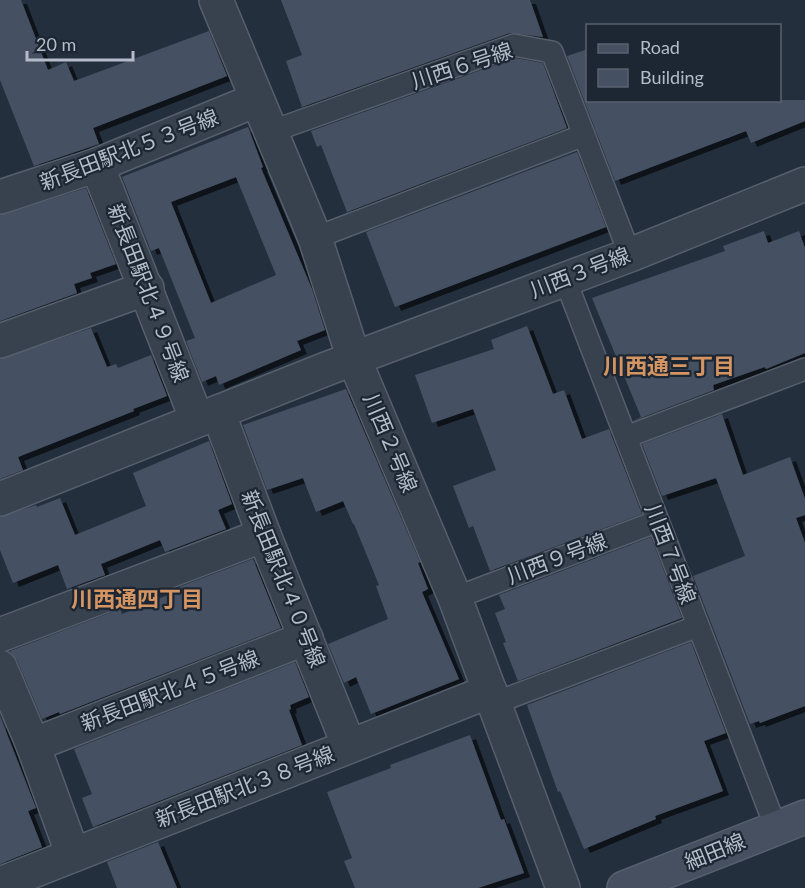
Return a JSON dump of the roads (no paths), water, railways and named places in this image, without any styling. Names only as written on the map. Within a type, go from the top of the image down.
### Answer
[{"type":"street","name":"川西２号線","points":[[216,0],[315,238],[354,359],[455,598],[563,888]]},
{"type":"street","name":"新長田駅北５３号線","points":[[1,194],[98,165],[256,100]]},
{"type":"street","name":"新長田駅北４９号線","points":[[98,165],[147,288],[208,416]]},
{"type":"street","name":"川西３号線","points":[[0,499],[354,359],[630,255],[805,184]]},
{"type":"street","points":[[0,341],[147,288]]},
{"type":"street","name":"新長田駅北４０号線","points":[[208,416],[264,535],[350,746]]},
{"type":"street","points":[[0,635],[264,535]]},
{"type":"street","name":"新長田駅北４５号線","points":[[33,745],[306,638]]},
{"type":"street","points":[[0,668],[33,745],[73,855]]},
{"type":"street","name":"新長田駅北３８号線","points":[[0,884],[350,746],[493,697]]},
{"type":"street","name":"細田線","points":[[624,888],[790,822]]},
{"type":"lane","name":"川西６号線","points":[[270,132],[514,45],[552,52],[630,255]]},
{"type":"lane","points":[[315,238],[584,135]]},
{"type":"lane","name":"川西７号線","points":[[565,279],[698,626],[790,822]]},
{"type":"lane","points":[[626,437],[805,369]]},
{"type":"lane","name":"川西９号線","points":[[455,598],[658,521]]},
{"type":"lane","points":[[493,697],[698,626]]},
{"type":"district","name":"川西通三丁目","points":[[669,366]]},
{"type":"district","name":"川西通四丁目","points":[[137,599]]}]
